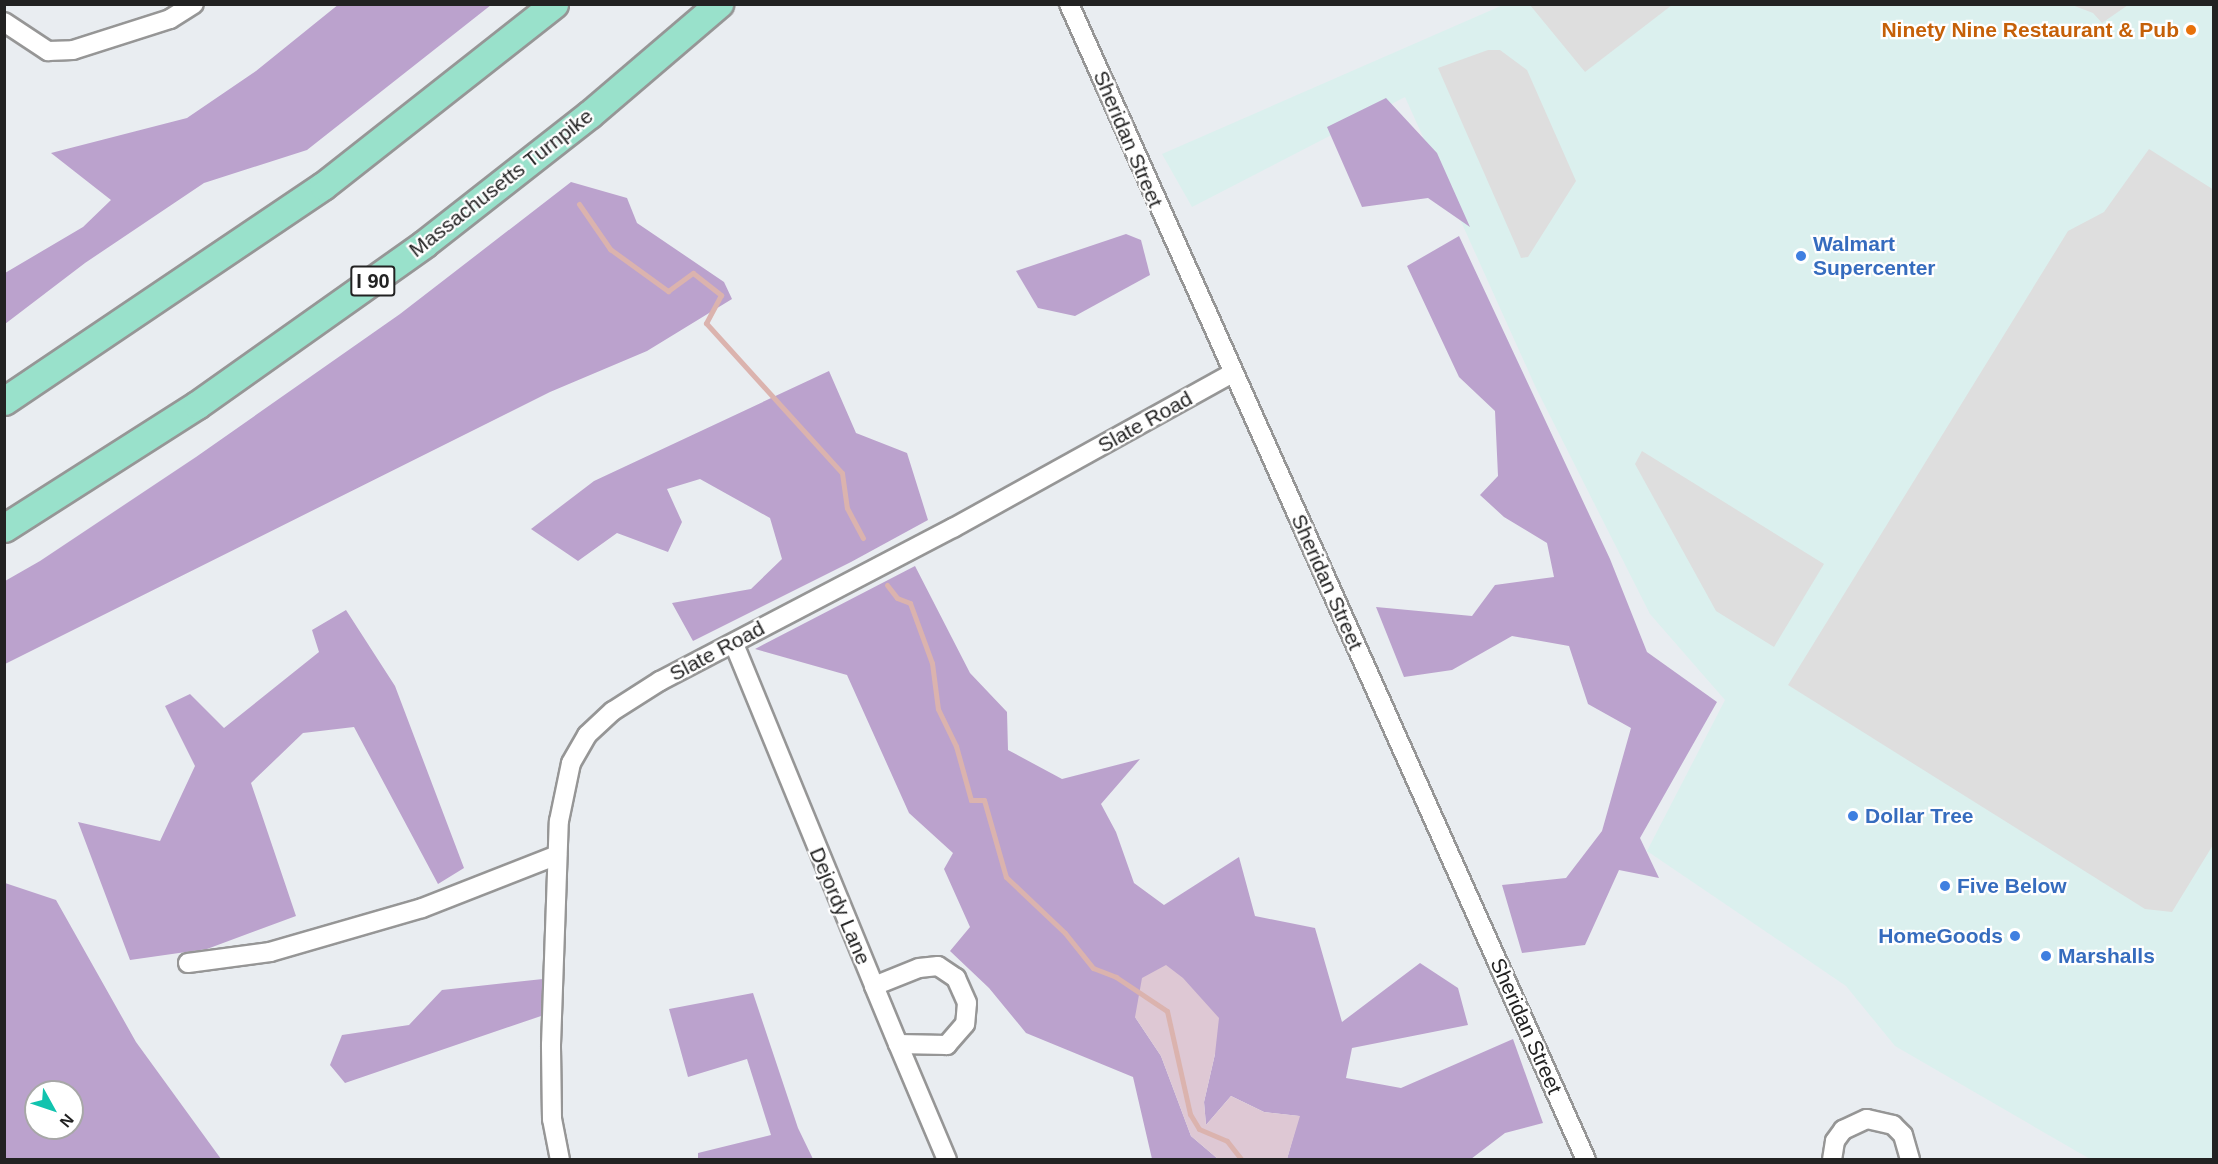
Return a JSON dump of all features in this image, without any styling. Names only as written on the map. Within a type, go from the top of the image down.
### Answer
[{"type":"highway","points":[[4,401],[323,186],[554,4]]},
{"type":"highway","name":"Massachusetts Turnpike","points":[[4,528],[197,405],[424,244],[590,114],[719,4]]},
{"type":"street","points":[[4,22],[48,51],[73,50],[150,26],[194,4]]},
{"type":"street","name":"Sheridan Street","points":[[1069,4],[1586,1160]]},
{"type":"street","name":"Slate Road","points":[[560,1160],[552,1119],[551,1045],[559,821],[571,763],[587,735],[613,711],[660,681],[734,644],[1233,373]]},
{"type":"street","name":"Dejordy Lane","points":[[734,644],[874,986],[919,968],[938,966],[956,978],[967,1003],[966,1024],[946,1045],[898,1044]]},
{"type":"street","points":[[188,963],[270,952],[422,908],[557,855]]},
{"type":"street","points":[[874,986],[947,1160]]},
{"type":"street","points":[[1832,1160],[1835,1141],[1843,1130],[1867,1119],[1893,1125],[1903,1135],[1910,1160]]},
{"type":"shaded area","points":[[339,4],[491,5],[307,150],[204,183],[85,263],[5,324],[5,273],[83,227],[111,200],[51,153],[187,118],[256,71]]},
{"type":"shaded area","points":[[1503,5],[2213,5],[2213,1159],[2090,1159],[1895,1046],[1846,986],[1647,851],[1725,700],[1650,614],[1536,388],[1405,97],[1192,207],[1162,154]]},
{"type":"shaded area","points":[[1530,5],[1672,5],[1585,72]]},
{"type":"shaded area","points":[[2072,5],[2128,5],[2102,23],[2093,13]]},
{"type":"shaded area","points":[[1488,50],[1500,50],[1527,70],[1576,181],[1528,257],[1521,258],[1438,68]]},
{"type":"shaded area","points":[[1386,98],[1437,153],[1470,227],[1428,198],[1362,207],[1327,127]]},
{"type":"shaded area","points":[[2149,149],[2214,190],[2213,845],[2172,912],[2145,909],[1788,685],[2068,231],[2104,212]]},
{"type":"shaded area","points":[[571,182],[627,198],[637,223],[724,282],[732,299],[647,351],[550,392],[5,664],[5,581],[40,561],[196,457],[400,314]]},
{"type":"shaded area","points":[[1126,234],[1141,240],[1150,275],[1075,316],[1038,308],[1016,271]]},
{"type":"shaded area","points":[[1459,236],[1610,559],[1647,652],[1717,702],[1640,838],[1659,878],[1619,870],[1585,945],[1522,953],[1502,885],[1566,878],[1602,831],[1631,728],[1588,704],[1569,646],[1512,636],[1452,670],[1404,677],[1376,607],[1472,616],[1495,585],[1554,577],[1547,543],[1504,517],[1480,495],[1498,476],[1495,411],[1459,377],[1407,266]]},
{"type":"shaded area","points":[[829,371],[856,433],[907,453],[928,520],[851,562],[693,641],[672,603],[751,589],[782,559],[770,518],[700,479],[667,489],[682,522],[668,552],[617,533],[578,561],[531,529],[594,481]]},
{"type":"shaded area","points":[[1642,451],[1824,564],[1774,647],[1716,611],[1635,464]]},
{"type":"shaded area","points":[[915,566],[970,673],[1007,712],[1008,750],[1062,779],[1140,759],[1101,804],[1116,832],[1134,883],[1164,905],[1239,857],[1255,916],[1315,928],[1342,1022],[1420,963],[1458,988],[1468,1025],[1352,1048],[1346,1078],[1401,1088],[1513,1039],[1543,1123],[1505,1133],[1471,1159],[1287,1159],[1299,1116],[1264,1112],[1231,1096],[1206,1125],[1204,1102],[1215,1054],[1135,1017],[1161,1056],[1191,1136],[1218,1159],[1152,1159],[1133,1077],[1026,1033],[989,988],[950,951],[970,927],[944,869],[953,853],[909,813],[847,675],[755,649]]},
{"type":"shaded area","points":[[346,610],[395,686],[464,868],[438,884],[354,727],[303,733],[251,783],[296,916],[207,949],[130,960],[78,822],[160,841],[195,766],[165,706],[190,694],[224,728],[319,652],[312,630]]},
{"type":"shaded area","points":[[5,883],[56,900],[136,1042],[221,1159],[5,1159]]},
{"type":"shaded area","points":[[1166,965],[1183,978],[1219,1018],[1215,1054],[1204,1102],[1206,1125],[1231,1096],[1264,1112],[1300,1116],[1287,1159],[1218,1159],[1191,1136],[1161,1056],[1135,1017],[1142,978]]},
{"type":"shaded area","points":[[543,979],[544,1015],[345,1083],[330,1065],[342,1035],[409,1025],[442,990]]},
{"type":"shaded area","points":[[753,993],[798,1128],[813,1159],[698,1159],[698,1153],[771,1135],[747,1059],[688,1077],[669,1009]]},
{"type":"waterway","points":[[579,204],[610,249],[668,291],[693,273],[721,295],[706,323],[842,473],[847,508],[863,538]]},
{"type":"waterway","points":[[887,585],[897,598],[910,603],[932,663],[938,709],[956,746],[971,800],[984,800],[1006,877],[1065,933],[1093,968],[1116,977],[1167,1011],[1190,1114],[1199,1129],[1227,1141],[1242,1160]]},
{"type":"place","name":"Ninety Nine Restaurant & Pub","points":[[2191,30]]},
{"type":"place","name":"Walmart Supercenter","points":[[1801,256]]},
{"type":"place","name":"Dollar Tree","points":[[1853,816]]},
{"type":"place","name":"Five Below","points":[[1945,886]]},
{"type":"place","name":"HomeGoods","points":[[2015,936]]},
{"type":"place","name":"Marshalls","points":[[2046,956]]}]
